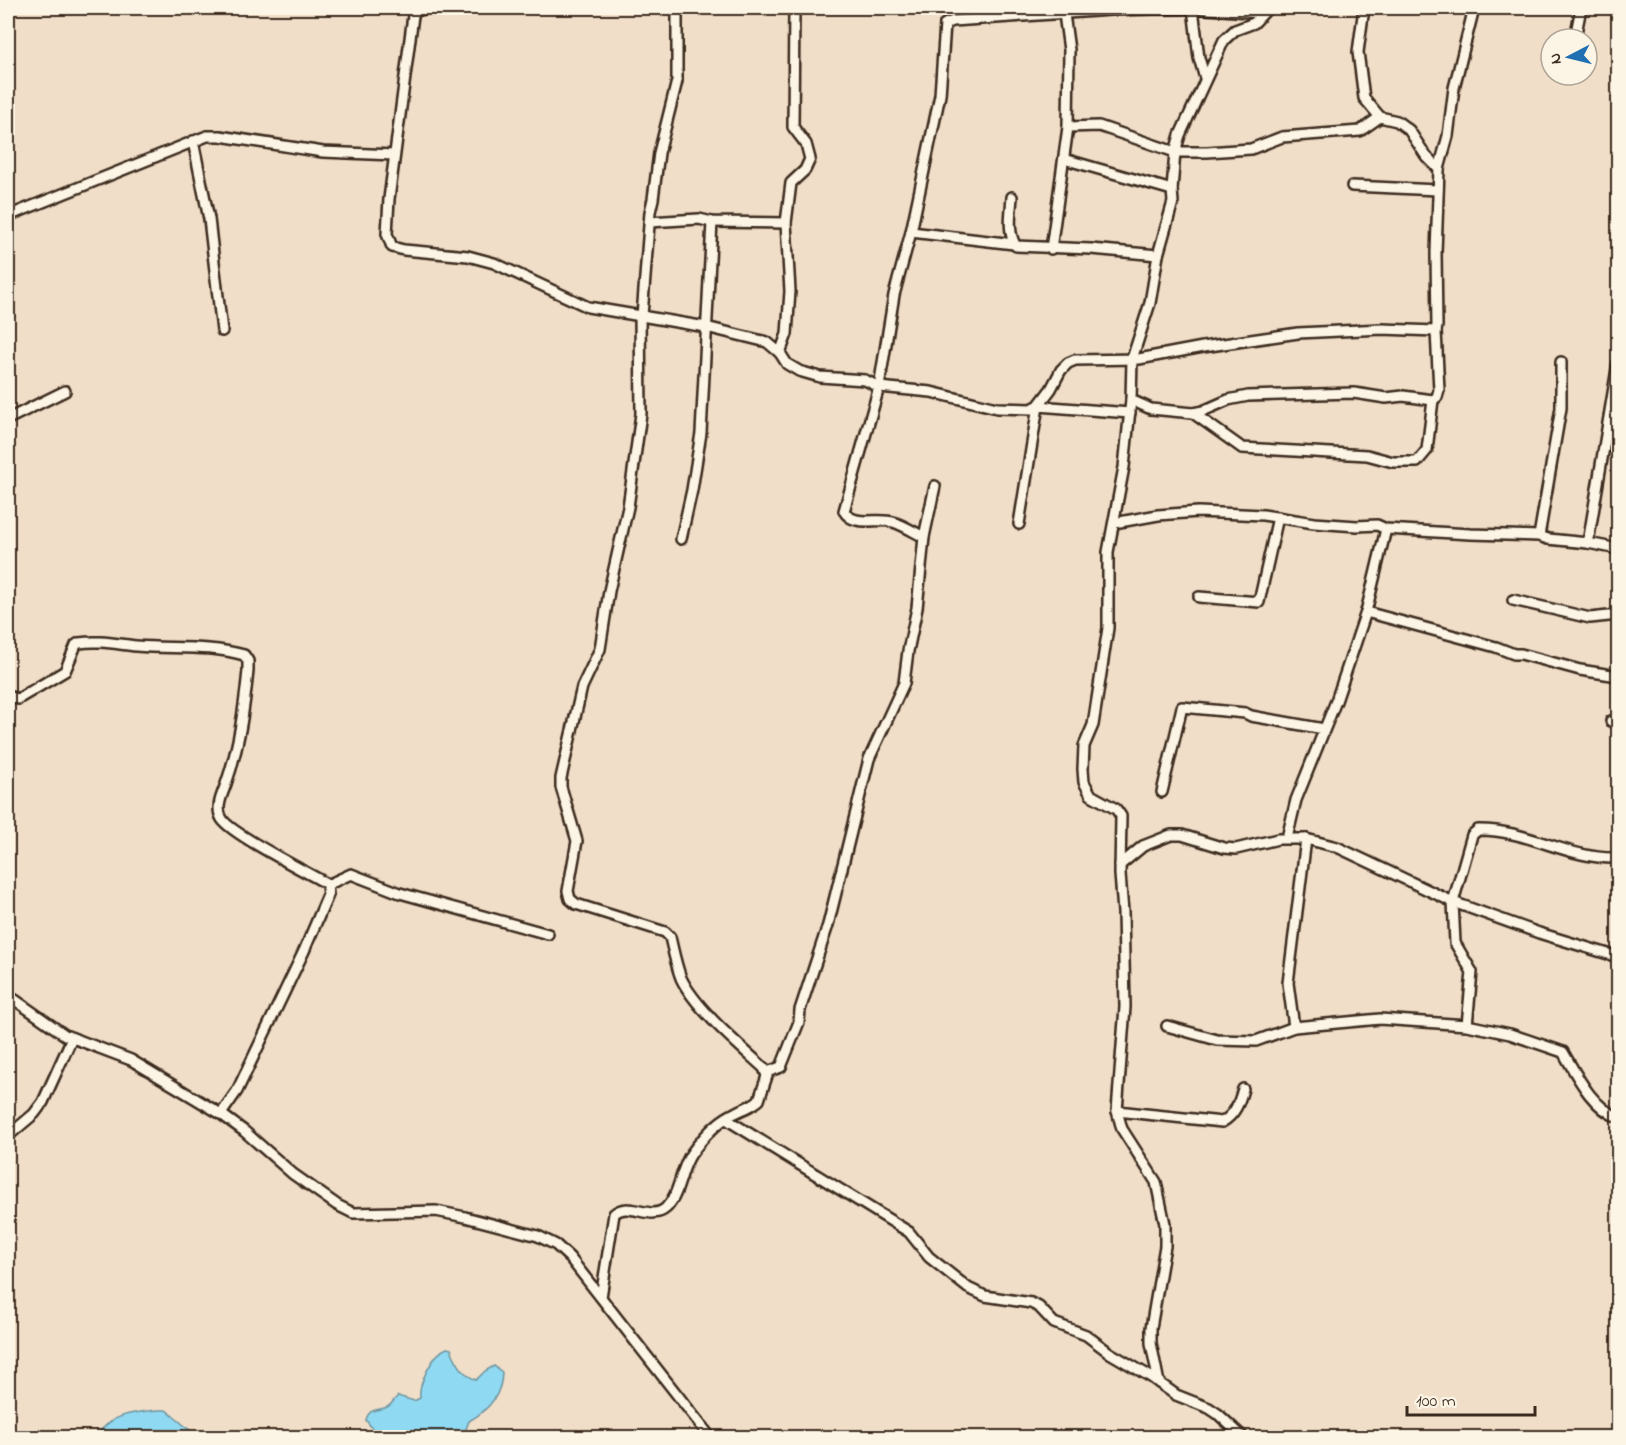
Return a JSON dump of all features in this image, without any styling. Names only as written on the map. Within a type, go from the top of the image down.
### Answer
[{"type":"street","points":[[426,8],[414,10],[394,155],[387,234],[392,246],[404,250],[468,256],[494,263],[588,308],[706,327],[767,342],[780,353],[787,364],[799,371],[820,376],[866,380],[879,387],[931,392],[997,408],[1030,409],[1038,406],[1130,413]]},
{"type":"street","points":[[677,8],[677,81],[659,153],[649,222],[641,316],[641,414],[637,453],[628,507],[609,591],[600,649],[582,687],[563,764],[561,787],[578,841],[568,891],[570,898],[576,904],[665,932],[670,937],[681,978],[692,995],[767,1072]]},
{"type":"street","points":[[780,353],[787,334],[790,291],[786,223],[791,183],[805,170],[810,159],[806,144],[793,127],[794,8]]},
{"type":"street","points":[[1193,8],[1199,58],[1206,78]]},
{"type":"street","points":[[1364,8],[1358,52],[1364,98],[1380,117],[1397,121],[1409,130],[1426,156],[1439,169]]},
{"type":"street","points":[[1192,414],[1242,448],[1367,455],[1393,462],[1417,462],[1427,450],[1433,400],[1437,397],[1439,390],[1436,253],[1439,169],[1448,135],[1454,88],[1474,8]]},
{"type":"street","points":[[1577,27],[1581,8]]},
{"type":"street","points":[[924,537],[892,521],[858,521],[847,516],[844,511],[879,387],[894,295],[940,94],[945,24],[953,21],[1111,9],[1265,10]]},
{"type":"street","points":[[1159,1383],[1151,1343],[1151,1328],[1165,1246],[1165,1224],[1155,1182],[1122,1129],[1117,1111],[1125,1007],[1120,814],[1116,809],[1091,795],[1084,782],[1084,746],[1093,725],[1108,628],[1108,552],[1124,467],[1131,400],[1132,359],[1150,303],[1158,255],[1173,202],[1175,152],[1180,135],[1224,40],[1235,30],[1254,23],[1265,10]]},
{"type":"street","points":[[1051,249],[1068,127],[1069,50],[1064,14]]},
{"type":"street","points":[[1068,127],[1099,126],[1175,152],[1207,152],[1251,149],[1282,137],[1360,131],[1380,117]]},
{"type":"street","points":[[8,216],[207,136],[324,152],[394,155]]},
{"type":"street","points":[[193,141],[209,219],[222,331]]},
{"type":"street","points":[[1064,159],[1172,190]]},
{"type":"street","points":[[1352,186],[1438,190]]},
{"type":"street","points":[[1012,197],[1010,230],[1014,244]]},
{"type":"street","points":[[649,222],[699,219],[712,222],[786,223]]},
{"type":"street","points":[[681,539],[701,433],[712,222]]},
{"type":"street","points":[[910,232],[1014,244],[1020,248],[1091,249],[1158,255]]},
{"type":"street","points":[[1019,524],[1038,406],[1068,363],[1090,359],[1145,358],[1298,333],[1382,329],[1436,331]]},
{"type":"street","points":[[1539,536],[1561,408],[1561,362]]},
{"type":"street","points":[[1588,543],[1618,363]]},
{"type":"street","points":[[8,419],[65,391]]},
{"type":"street","points":[[1131,400],[1150,409],[1192,414],[1228,400],[1248,396],[1354,393],[1386,398],[1403,396],[1433,400]]},
{"type":"street","points":[[767,1072],[781,1067],[798,1022],[828,925],[869,759],[904,683],[908,651],[918,608],[924,537],[935,486]]},
{"type":"street","points":[[1114,523],[1158,515],[1198,512],[1278,517],[1335,525],[1377,525],[1386,529],[1539,536],[1618,549]]},
{"type":"street","points":[[1199,597],[1259,602],[1278,517]]},
{"type":"street","points":[[1287,838],[1296,800],[1366,612],[1386,529]]},
{"type":"street","points":[[1514,600],[1590,618],[1618,615]]},
{"type":"street","points":[[1366,612],[1496,647],[1514,654],[1580,670],[1618,676]]},
{"type":"street","points":[[8,696],[18,699],[62,674],[79,643],[105,641],[135,646],[205,649],[244,655],[248,662],[248,671],[243,722],[234,762],[220,802],[221,818],[245,837],[327,885]]},
{"type":"street","points":[[1162,792],[1182,707],[1245,713],[1324,729]]},
{"type":"street","points":[[1467,1024],[1472,972],[1455,943],[1453,902],[1471,837],[1478,830],[1512,833],[1589,856],[1618,858]]},
{"type":"street","points":[[1120,865],[1143,846],[1171,836],[1182,835],[1224,848],[1236,849],[1287,838],[1306,839],[1337,847],[1453,902],[1539,933],[1618,957]]},
{"type":"street","points":[[1294,1027],[1288,982],[1306,839]]},
{"type":"street","points":[[327,885],[351,874],[400,893],[548,934]]},
{"type":"street","points":[[221,1114],[237,1091],[304,951],[328,894],[327,885]]},
{"type":"street","points":[[8,995],[72,1038],[130,1060],[221,1114],[293,1174],[337,1205],[353,1213],[436,1211],[538,1236],[556,1245],[570,1258],[711,1437]]},
{"type":"street","points":[[1167,1026],[1218,1040],[1256,1041],[1294,1027],[1380,1019],[1467,1024],[1510,1034],[1563,1052],[1581,1083],[1607,1113],[1618,1116]]},
{"type":"street","points":[[8,1136],[39,1108],[72,1038]]},
{"type":"street","points":[[601,1297],[614,1214],[618,1210],[626,1209],[657,1213],[665,1208],[673,1198],[692,1153],[726,1119],[759,1100],[767,1072]]},
{"type":"street","points":[[1117,1111],[1222,1122],[1228,1119],[1239,1105],[1243,1089]]},
{"type":"street","points":[[726,1119],[909,1232],[929,1257],[968,1288],[985,1296],[1031,1303],[1039,1307],[1054,1323],[1086,1335],[1176,1395],[1209,1408],[1244,1437]]},
{"type":"water","points":[[447,1348],[451,1349],[458,1363],[471,1378],[476,1380],[494,1366],[502,1372],[496,1395],[482,1412],[469,1421],[463,1437],[375,1437],[376,1434],[366,1420],[369,1413],[389,1406],[398,1396],[414,1401],[420,1398],[421,1385],[432,1362]]},
{"type":"water","points":[[166,1410],[198,1437],[96,1437],[101,1429],[115,1419],[132,1413]]}]
